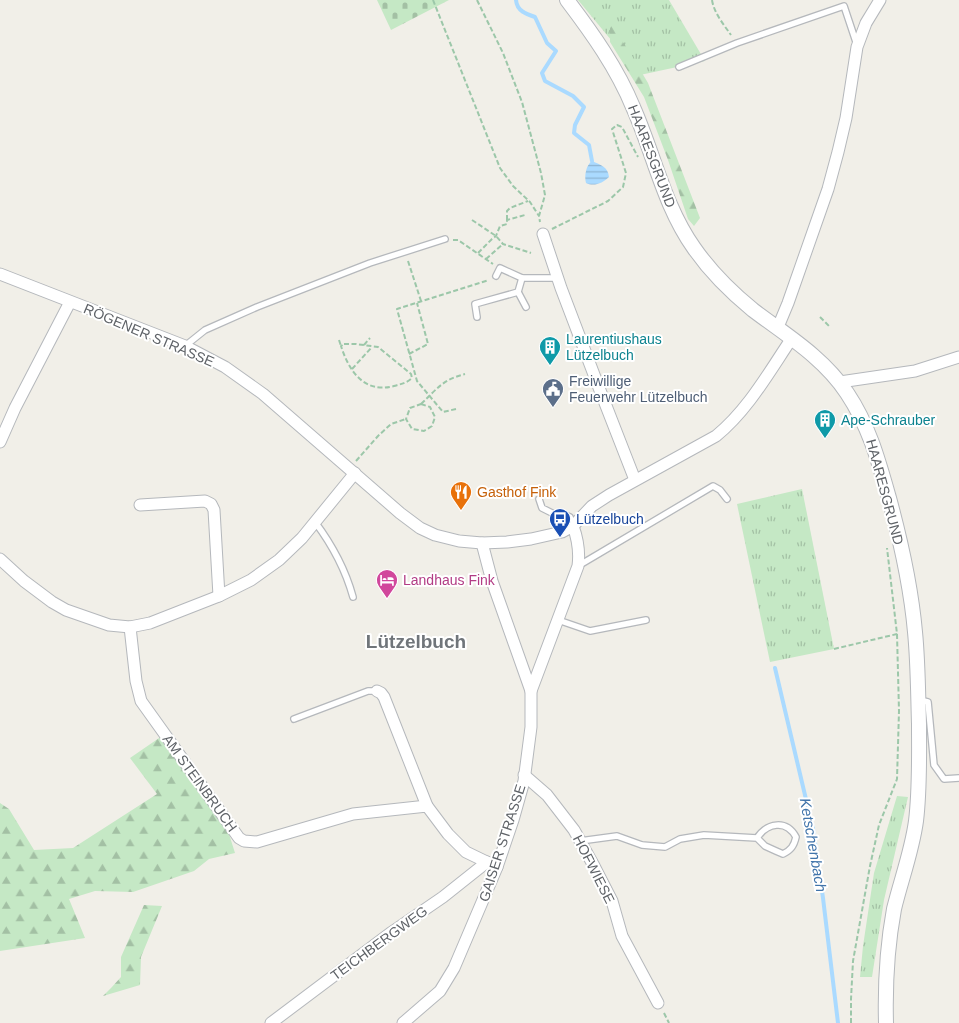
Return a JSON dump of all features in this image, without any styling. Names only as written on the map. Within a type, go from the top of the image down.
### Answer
[{"type":"street","name":"HAARESGRUND","points":[[567,0],[589,28],[632,104],[662,184],[676,217],[692,246],[709,268],[734,293],[752,309],[792,338],[840,382],[865,423],[880,463],[908,584],[915,632],[920,769],[915,826],[890,934],[885,985],[886,1023]]},
{"type":"street","points":[[778,327],[788,304],[828,189],[846,118],[857,47],[866,23],[880,0]]},
{"type":"street","points":[[542,234],[635,480]]},
{"type":"street","name":"RÖGENER STRASSE","points":[[0,274],[185,346],[225,367],[262,394],[420,528],[436,535],[459,541],[482,544],[531,540],[562,532],[573,526]]},
{"type":"street","points":[[0,442],[15,408],[70,302]]},
{"type":"street","points":[[573,526],[592,506],[635,480],[716,436],[725,429],[751,399],[792,338]]},
{"type":"street","points":[[840,382],[915,371],[959,357]]},
{"type":"street","points":[[0,559],[24,582],[66,610],[109,624],[130,627],[150,624],[219,596],[252,580],[279,560],[316,522],[352,471]]},
{"type":"street","points":[[140,505],[205,501],[211,504],[214,510],[219,596]]},
{"type":"street","name":"GAISER STRASSE","points":[[403,1023],[440,991],[454,968],[492,864],[513,820],[524,781],[531,728],[531,691],[578,566],[578,540],[573,526]]},
{"type":"street","points":[[482,544],[492,581],[531,691]]},
{"type":"street","name":"AM STEINBRUCH","points":[[130,627],[136,681],[141,701],[239,838],[244,841],[257,842],[353,814],[427,806]]},
{"type":"street","points":[[377,692],[382,693],[384,697],[427,806],[448,834],[466,852],[492,864]]},
{"type":"street","name":"HOFWIESE","points":[[524,776],[547,795],[574,830],[612,901],[622,936],[658,1003]]},
{"type":"street","name":"TEICHBERGWEG","points":[[272,1023],[392,932],[492,864]]},
{"type":"lane","points":[[679,67],[737,43],[844,6],[857,47]]},
{"type":"lane","points":[[185,346],[205,330],[257,307],[370,263],[446,239]]},
{"type":"lane","points":[[496,276],[500,268],[522,278],[558,278]]},
{"type":"lane","points":[[522,278],[518,292],[526,307]]},
{"type":"lane","points":[[476,317],[475,304],[518,292]]},
{"type":"lane","points":[[578,566],[713,486],[720,490],[727,499]]},
{"type":"lane","points":[[539,498],[542,508],[556,515],[570,517],[573,526]]},
{"type":"lane","points":[[316,522],[341,564],[353,597]]},
{"type":"lane","points":[[558,620],[590,631],[646,620]]},
{"type":"lane","points":[[294,719],[368,691],[377,692]]},
{"type":"lane","points":[[918,700],[928,702],[934,764],[944,780],[959,778]]},
{"type":"lane","points":[[580,841],[617,836],[642,846],[665,847],[680,839],[704,835],[756,838],[765,846],[783,854],[794,846],[796,837],[783,825],[778,825],[768,827],[756,838]]},
{"type":"path","points":[[432,0],[500,168],[539,216]]},
{"type":"path","points":[[478,0],[503,53],[522,102],[542,173],[544,196],[539,216],[542,234],[608,201],[623,187],[626,173],[612,129],[617,125],[622,127],[638,158]]},
{"type":"path","points":[[712,0],[720,20],[737,43]]},
{"type":"path","points":[[478,254],[496,236],[500,226],[507,224],[507,211],[528,201]]},
{"type":"path","points":[[506,220],[525,215]]},
{"type":"path","points":[[472,220],[496,236],[503,244],[531,253]]},
{"type":"path","points":[[446,239],[458,240],[500,268]]},
{"type":"path","points":[[486,259],[503,244]]},
{"type":"path","points":[[406,252],[421,301]]},
{"type":"path","points":[[456,408],[443,412],[417,381],[413,374],[397,309],[496,276]]},
{"type":"path","points":[[409,354],[428,344],[417,303]]},
{"type":"path","points":[[820,317],[830,327]]},
{"type":"path","points":[[364,345],[370,338]]},
{"type":"path","points":[[339,340],[345,358],[352,369],[359,379],[367,384],[387,388],[408,382],[413,374]]},
{"type":"path","points":[[341,346],[344,344],[378,347],[413,374]]},
{"type":"path","points":[[352,369],[372,347]]},
{"type":"path","points":[[406,419],[410,408],[422,404],[438,386],[454,377],[466,374]]},
{"type":"path","points":[[406,419],[412,429],[424,431],[432,426],[435,417],[430,407],[422,404]]},
{"type":"path","points":[[352,471],[378,436],[391,424],[406,419]]},
{"type":"path","points":[[851,1023],[853,961],[870,866],[879,825],[897,779],[899,710],[897,634],[886,540]]},
{"type":"path","points":[[834,649],[897,634]]},
{"type":"green space","points":[[377,0],[449,0],[391,30]]},
{"type":"green space","points":[[578,0],[669,0],[705,61],[640,75]]},
{"type":"green space","points":[[610,23],[648,83],[700,218],[694,226],[688,219],[644,97],[610,42]]},
{"type":"green space","points":[[802,489],[834,649],[770,662],[737,504]]},
{"type":"green space","points":[[162,736],[229,834],[235,853],[209,859],[194,871],[133,892],[95,891],[69,899],[85,938],[0,951],[0,803],[9,809],[34,850],[73,848],[157,794],[130,758]]},
{"type":"green space","points":[[897,796],[908,797],[884,900],[872,977],[860,977],[874,873]]},
{"type":"green space","points":[[144,905],[162,906],[141,957],[140,985],[103,996],[121,977],[121,957]]},
{"type":"water","points":[[592,161],[606,169],[609,177],[601,183],[586,183],[585,174]]},
{"type":"waterway","points":[[516,0],[520,9],[535,17],[547,43],[556,51],[542,73],[545,81],[573,96],[584,107],[575,125],[574,133],[589,145],[592,161]]},
{"type":"waterway","name":"Ketschenbach","points":[[775,668],[813,829],[838,1023]]},
{"type":"place","name":"Laurentiushaus Lützelbuch","points":[[550,366]]},
{"type":"place","name":"Freiwillige Feuerwehr Lützelbuch","points":[[553,408]]},
{"type":"place","name":"Ape-Schrauber","points":[[825,439]]},
{"type":"place","name":"Gasthof Fink","points":[[461,511]]},
{"type":"place","name":"Lützelbuch","points":[[560,538]]},
{"type":"place","name":"Landhaus Fink","points":[[387,599]]},
{"type":"district","name":"Lützelbuch","points":[[416,641]]}]
